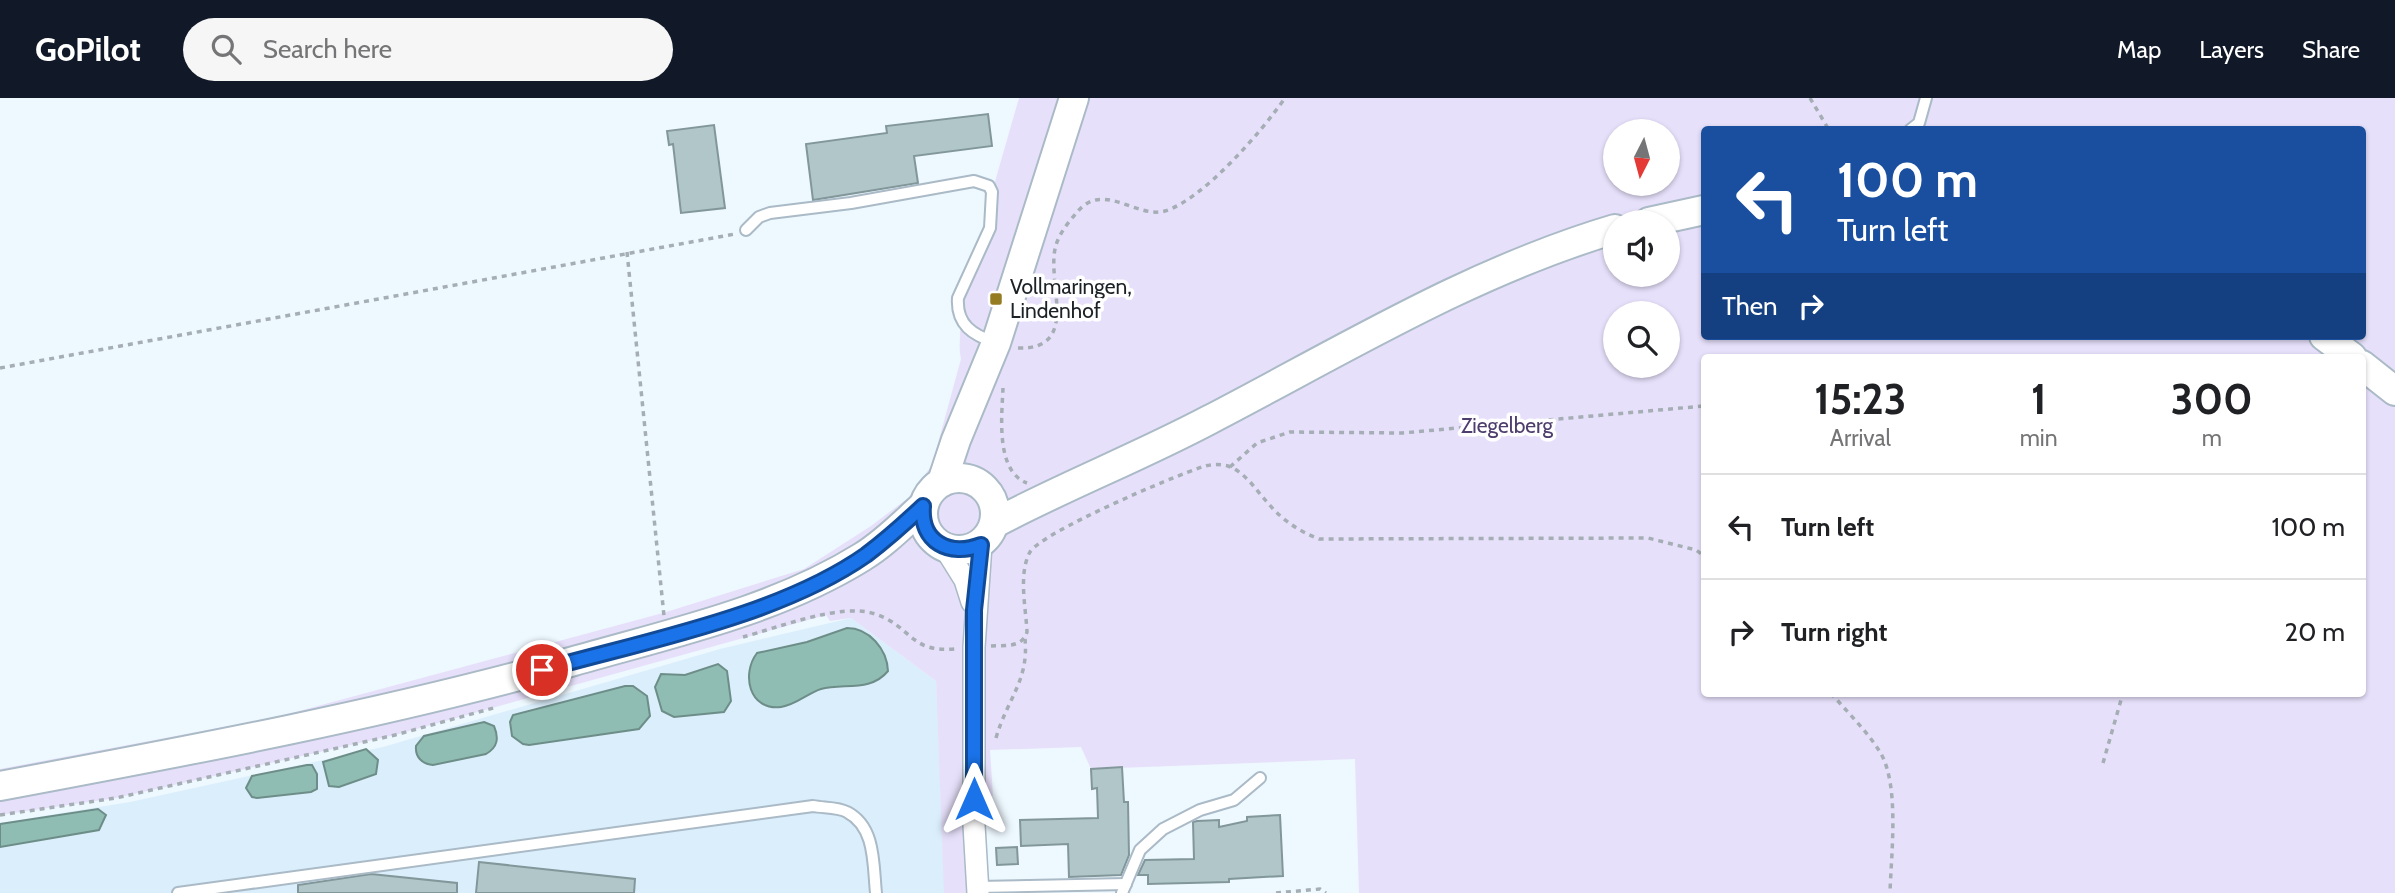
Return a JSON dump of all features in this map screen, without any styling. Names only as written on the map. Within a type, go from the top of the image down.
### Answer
[{"type":"street","points":[[942,482],[996,343],[1074,98]]},
{"type":"street","points":[[1680,215],[1701,211]]},
{"type":"street","points":[[864,556],[937,542],[967,550],[985,512],[1052,493],[1128,463],[1402,316],[1510,265],[1603,233]]},
{"type":"street","points":[[2329,340],[2348,354]]},
{"type":"street","points":[[2366,368],[2395,391]]},
{"type":"street","points":[[968,413],[968,442],[985,512],[974,610],[978,890]]},
{"type":"street","points":[[0,786],[362,715],[518,677],[759,607],[810,586],[864,556],[923,506],[933,488],[942,482],[958,478],[985,512]]},
{"type":"street","points":[[923,506],[923,516],[937,542],[965,580],[974,610]]},
{"type":"lane","points":[[1915,126],[1919,123],[1926,98]]},
{"type":"lane","points":[[746,230],[758,217],[770,213],[851,203],[960,183],[983,183],[992,192],[990,228],[981,254],[958,298],[957,311],[970,331],[996,343]]},
{"type":"lane","points":[[978,890],[1124,888],[1140,850],[1163,829],[1200,810],[1234,800],[1259,778]]},
{"type":"lane","points":[[178,893],[813,806],[845,811],[863,825],[872,848],[876,893]]},
{"type":"path","points":[[996,343],[1026,348],[1047,340],[1054,332],[1058,320],[1053,280],[1056,244],[1067,223],[1083,206],[1098,200],[1115,200],[1142,210],[1163,212],[1187,200],[1259,135],[1285,98]]},
{"type":"path","points":[[1810,98],[1827,126]]},
{"type":"path","points":[[0,368],[746,230]]},
{"type":"path","points":[[627,252],[666,635]]},
{"type":"path","points":[[1003,384],[1002,451],[1021,481],[1052,493]]},
{"type":"path","points":[[1230,467],[1257,443],[1290,432],[1351,435],[1402,433],[1701,406]]},
{"type":"path","points":[[996,738],[1007,705],[1025,671],[1027,632],[1024,577],[1026,562],[1039,542],[1127,499],[1203,467],[1230,467],[1250,482],[1281,517],[1302,533],[1318,539],[1648,538],[1696,550],[1701,554]]},
{"type":"path","points":[[730,641],[827,615],[850,612],[874,613],[931,650],[1017,644],[1025,639]]},
{"type":"path","points":[[1834,697],[1879,752],[1885,765],[1891,806],[1890,893]]},
{"type":"path","points":[[2103,763],[2122,697]]},
{"type":"path","points":[[0,815],[116,798],[396,735],[497,706]]},
{"type":"path","points":[[1276,893],[1320,889],[1326,893]]},
{"type":"shaded area","points":[[851,618],[936,681],[945,893],[0,893],[0,823],[130,802],[383,747],[720,649]]},
{"type":"shaded area","points":[[847,628],[863,632],[880,648],[888,671],[881,678],[857,686],[821,689],[781,707],[770,707],[755,697],[749,680],[752,662],[757,653],[807,642]]},
{"type":"shaded area","points":[[718,664],[727,671],[731,701],[724,712],[674,717],[662,711],[655,687],[661,674],[685,675]]},
{"type":"shaded area","points":[[633,686],[647,696],[650,716],[639,729],[529,745],[512,736],[510,722],[513,715]]},
{"type":"shaded area","points":[[484,722],[494,726],[497,734],[495,745],[486,754],[433,765],[418,757],[416,746],[424,736]]},
{"type":"shaded area","points":[[366,749],[378,760],[376,774],[339,787],[329,786],[323,762]]},
{"type":"shaded area","points":[[312,765],[317,774],[317,789],[311,792],[257,798],[252,797],[246,788],[252,776]]},
{"type":"shaded area","points":[[98,809],[106,815],[99,830],[0,847],[0,824]]},
{"type":"green space","name":"Ziegelberg","points":[[1019,98],[2395,98],[2395,893],[1359,893],[1355,759],[1091,769],[1081,747],[990,750],[993,796],[984,796],[988,893],[944,893],[936,681],[851,618],[830,621],[826,615],[395,735],[116,798],[0,815],[0,769],[277,717],[663,613],[804,569],[871,526],[908,498],[932,465],[961,359],[957,311],[981,254],[992,192]]},
{"type":"building","points":[[988,114],[992,146],[914,156],[918,183],[813,200],[806,144],[887,133],[886,126]]},
{"type":"building","points":[[714,125],[725,208],[681,213],[673,144],[669,145],[667,131]]},
{"type":"building","points":[[1122,767],[1124,802],[1128,802],[1129,855],[1121,875],[1069,877],[1068,844],[1021,846],[1020,820],[1098,818],[1097,788],[1092,789],[1091,769]]},
{"type":"building","points":[[1280,815],[1283,876],[1229,879],[1229,882],[1148,884],[1148,875],[1138,875],[1145,860],[1194,859],[1193,822],[1219,820],[1219,827],[1247,821],[1247,817]]},
{"type":"building","points":[[1017,847],[1018,864],[997,865],[996,848]]},
{"type":"building","points":[[479,862],[635,879],[634,893],[476,893]]},
{"type":"building","points":[[371,874],[457,883],[457,893],[298,893],[298,885]]},
{"type":"place","name":"Vollmaringen, Lindenhof","points":[[996,299]]},
{"type":"route","points":[[542,670],[759,607],[810,586],[864,556],[923,506],[925,526],[936,543],[956,551],[981,545],[974,610],[974,799]]}]
